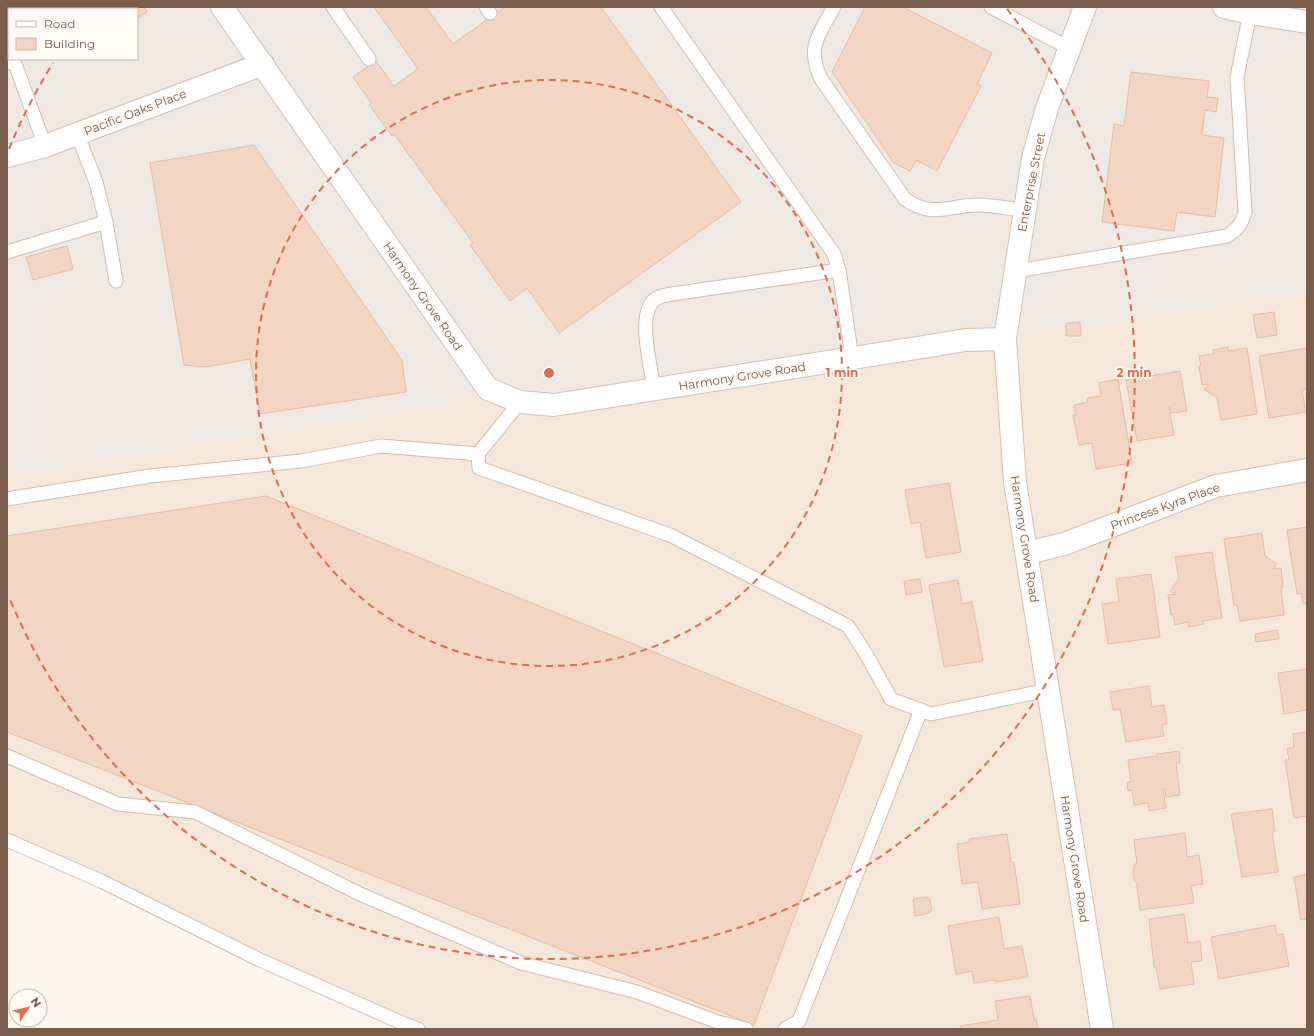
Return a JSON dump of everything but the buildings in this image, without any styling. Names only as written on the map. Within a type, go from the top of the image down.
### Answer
[{"type":"street","name":"Harmony Grove Road","points":[[222,7],[488,389],[520,402],[554,405],[965,340],[1005,339],[1015,482],[1102,1029]]},
{"type":"street","name":"Enterprise Street","points":[[1005,339],[1033,158],[1047,108],[1085,7]]},
{"type":"street","points":[[1225,7],[1250,14],[1307,22]]},
{"type":"street","name":"Pacific Oaks Place","points":[[7,156],[44,146],[263,64]]},
{"type":"street","name":"Princess Kyra Place","points":[[1027,553],[1064,544],[1216,486],[1307,470]]},
{"type":"lane","points":[[332,7],[369,59]]},
{"type":"lane","points":[[662,7],[834,254],[839,270],[852,358]]},
{"type":"lane","points":[[834,7],[815,44],[814,55],[816,68],[821,79],[906,199],[915,206],[926,210],[942,210],[960,206],[979,205],[1024,210]]},
{"type":"lane","points":[[991,7],[1069,48]]},
{"type":"lane","points":[[1016,271],[1227,236],[1235,231],[1242,223],[1245,212],[1236,77],[1250,14]]},
{"type":"lane","points":[[12,60],[44,146]]},
{"type":"lane","points":[[77,134],[96,182],[106,222],[116,281]]},
{"type":"lane","points":[[7,252],[106,222]]},
{"type":"lane","points":[[654,389],[646,330],[648,309],[653,300],[672,294],[839,270]]},
{"type":"lane","points":[[520,402],[478,454],[479,468],[670,535],[848,626],[866,654],[891,699],[931,714],[1048,690]]},
{"type":"lane","points":[[7,499],[150,476],[301,461],[381,446],[478,454]]},
{"type":"lane","points":[[785,1029],[799,1021],[921,710]]},
{"type":"lane","points":[[7,756],[118,804],[195,812],[360,894],[521,963],[637,992],[718,1022],[746,1029]]},
{"type":"lane","points":[[7,840],[101,881],[260,960],[418,1029]]},
{"type":"shaded area","points":[[7,7],[1307,7],[1307,291],[1005,339],[554,405],[488,389],[446,405],[7,476]]},
{"type":"shaded area","points":[[1307,291],[1307,1029],[418,1029],[7,840],[7,476],[446,405],[488,389],[1005,339]]}]
